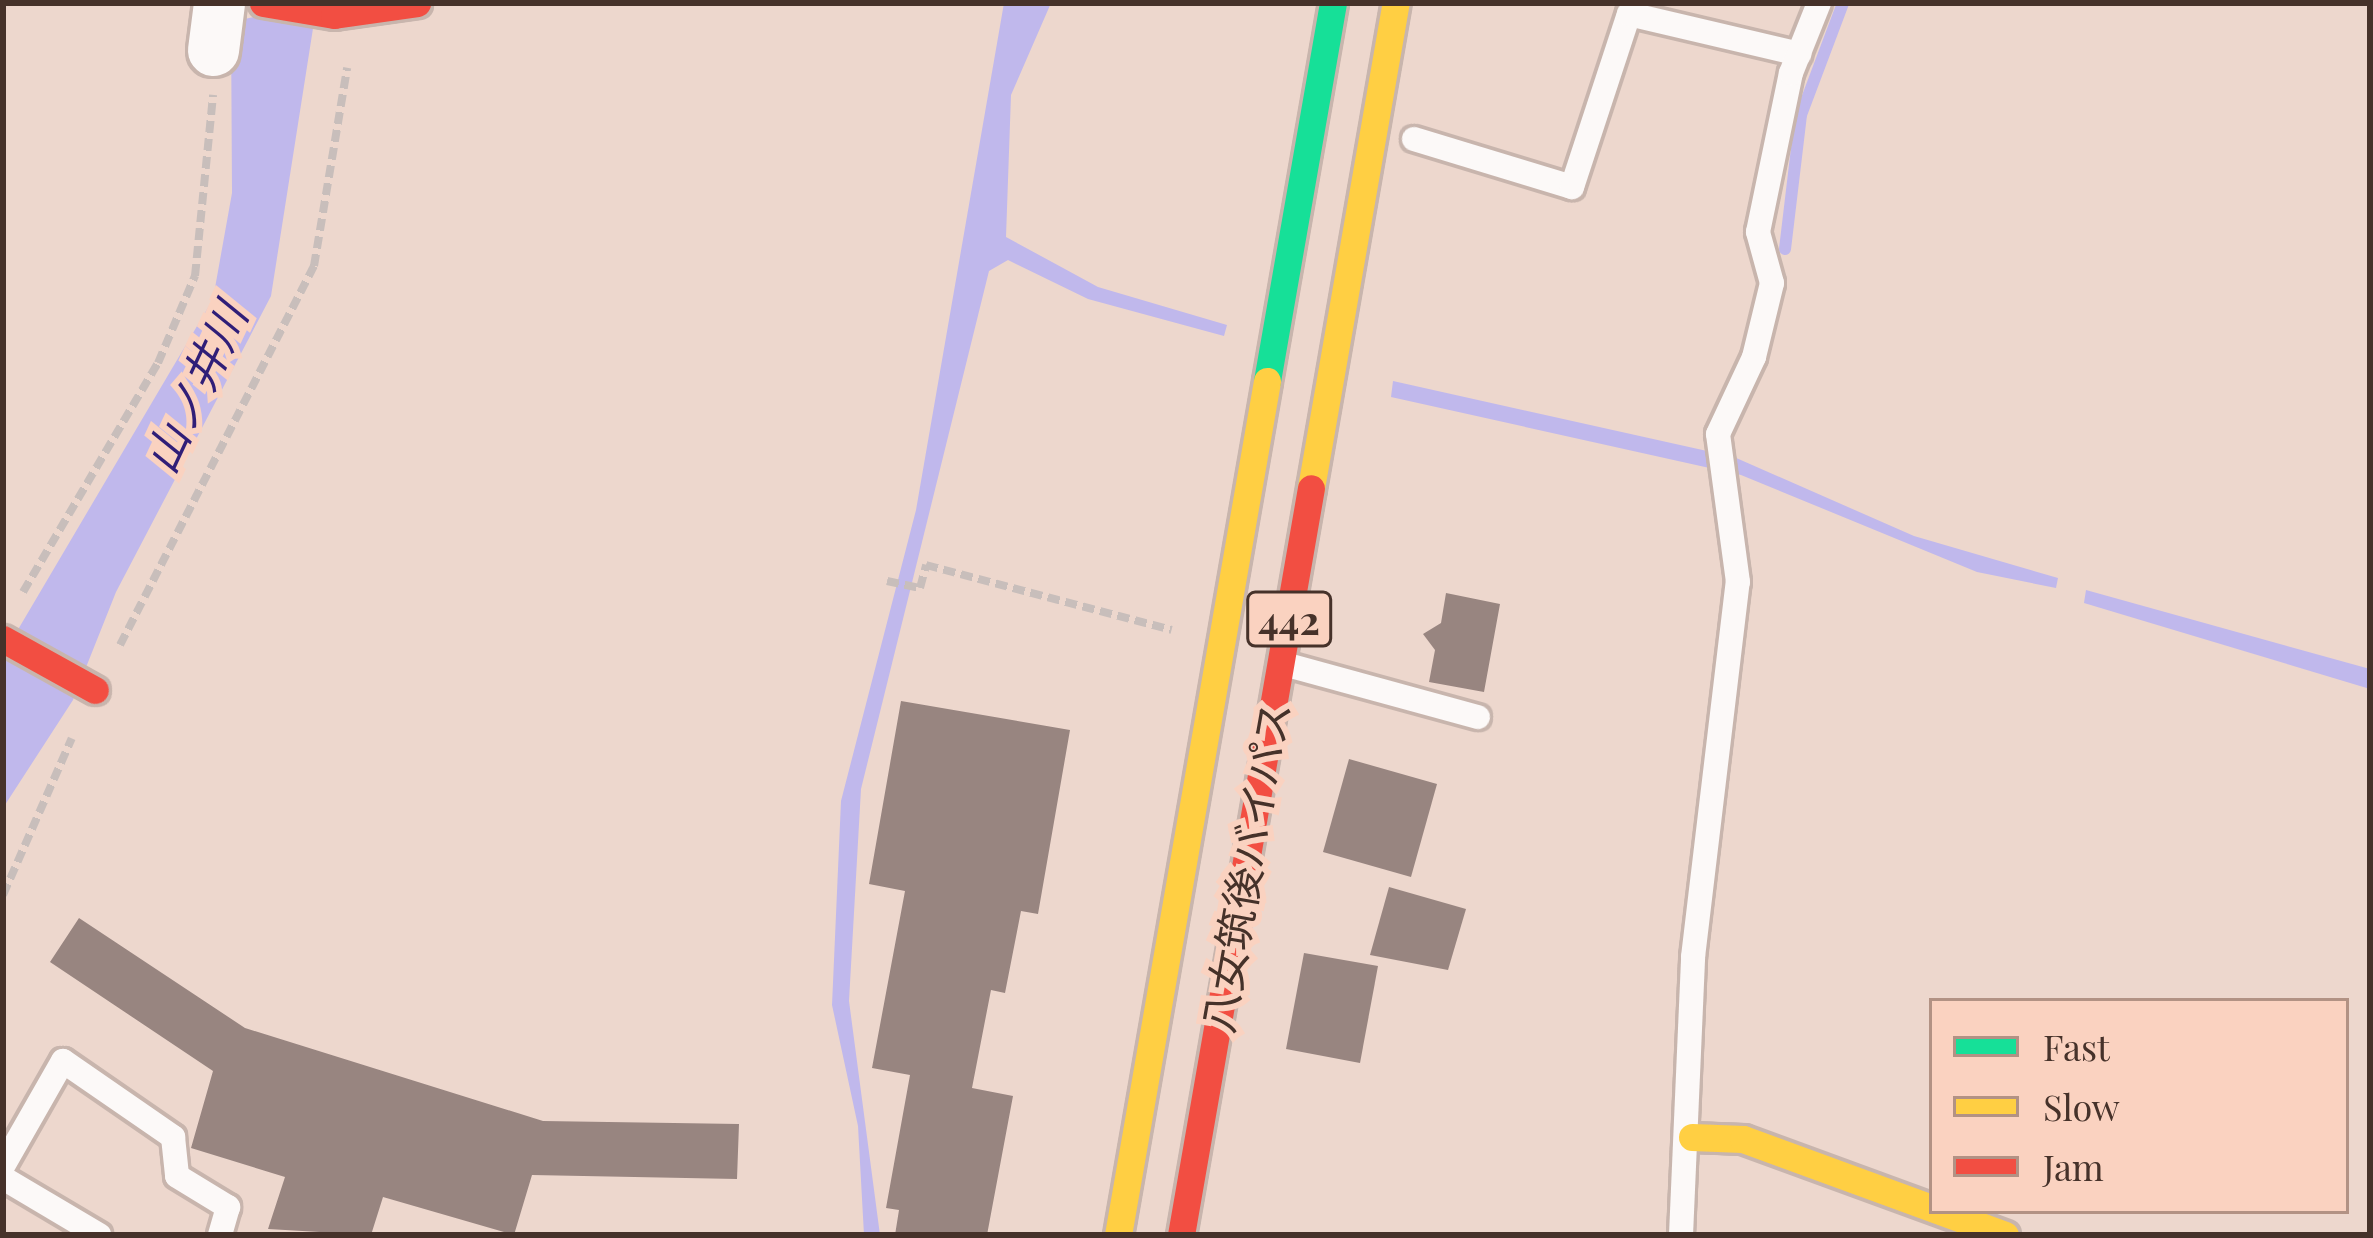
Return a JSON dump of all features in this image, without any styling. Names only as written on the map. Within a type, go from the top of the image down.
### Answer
[{"type":"main road","points":[[263,3],[345,14],[417,3]]},
{"type":"main road","name":"八女筑後バイパス","points":[[1118,1235],[1333,3]]},
{"type":"main road","name":"八女筑後バイパス","points":[[1181,1235],[1396,3]]},
{"type":"main road","points":[[3,639],[95,690]]},
{"type":"main road","points":[[1692,1137],[1743,1139],[1929,1207]]},
{"type":"main road","points":[[1948,1214],[2005,1235]]},
{"type":"lane","points":[[1681,1235],[1692,1137],[1693,957],[1738,582],[1719,477],[1719,446],[1772,283],[1758,232],[1798,54],[1820,3]]},
{"type":"lane","points":[[1414,139],[1572,188],[1629,14],[1798,54]]},
{"type":"lane","points":[[1281,663],[1478,717]]},
{"type":"lane","points":[[99,1235],[6,1184],[63,1061],[172,1137],[177,1176],[228,1208],[220,1235]]},
{"type":"path","points":[[3,896],[95,690],[268,374],[314,266],[345,14]]},
{"type":"path","points":[[12,610],[158,363],[195,276],[214,155],[216,26]]},
{"type":"path","points":[[887,581],[920,588],[926,565],[1220,641]]},
{"type":"water","name":"山ノ井川","points":[[317,3],[271,296],[116,592],[73,700],[3,808],[3,655],[213,299],[232,193],[231,22]]},
{"type":"water","points":[[1004,3],[1051,3],[1011,95],[1006,237],[1098,287],[1227,325],[1224,336],[1088,299],[1008,260],[989,271],[861,789],[849,1001],[880,1235],[864,1235],[858,1126],[832,1005],[841,801],[916,510]]},
{"type":"water","points":[[1393,381],[1734,457],[1914,536],[2058,578],[2056,588],[1977,572],[1741,475],[1391,397]]},
{"type":"water","points":[[2086,590],[2370,669],[2370,689],[2084,603]]},
{"type":"building","points":[[1446,593],[1500,604],[1484,692],[1429,682],[1435,650],[1423,634],[1441,623]]},
{"type":"building","points":[[901,701],[1070,730],[1038,914],[1021,911],[1005,993],[991,990],[972,1088],[1013,1096],[987,1235],[895,1235],[899,1210],[886,1208],[910,1075],[872,1068],[905,891],[869,884]]},
{"type":"building","points":[[1349,759],[1437,784],[1411,877],[1323,852]]},
{"type":"building","points":[[1389,887],[1466,909],[1448,970],[1370,955]]},
{"type":"building","points":[[79,918],[245,1028],[543,1121],[739,1124],[737,1179],[532,1175],[514,1235],[383,1197],[371,1235],[268,1229],[285,1177],[191,1148],[213,1071],[50,962]]},
{"type":"building","points":[[1304,953],[1378,966],[1360,1063],[1286,1049]]},
{"type":"waterway","points":[[1785,249],[1801,115],[1843,3]]},
{"type":"traffic: fast","points":[[1267,381],[1333,3]]},
{"type":"traffic: slow","points":[[1311,488],[1396,3]]},
{"type":"traffic: slow","points":[[1118,1235],[1267,381]]},
{"type":"traffic: slow","points":[[1692,1137],[1743,1139],[1929,1207]]},
{"type":"traffic: slow","points":[[1948,1214],[2005,1235]]},
{"type":"traffic: jam","points":[[263,3],[334,15],[417,3]]},
{"type":"traffic: jam","points":[[1181,1235],[1311,488]]},
{"type":"traffic: jam","points":[[3,639],[95,690]]}]
